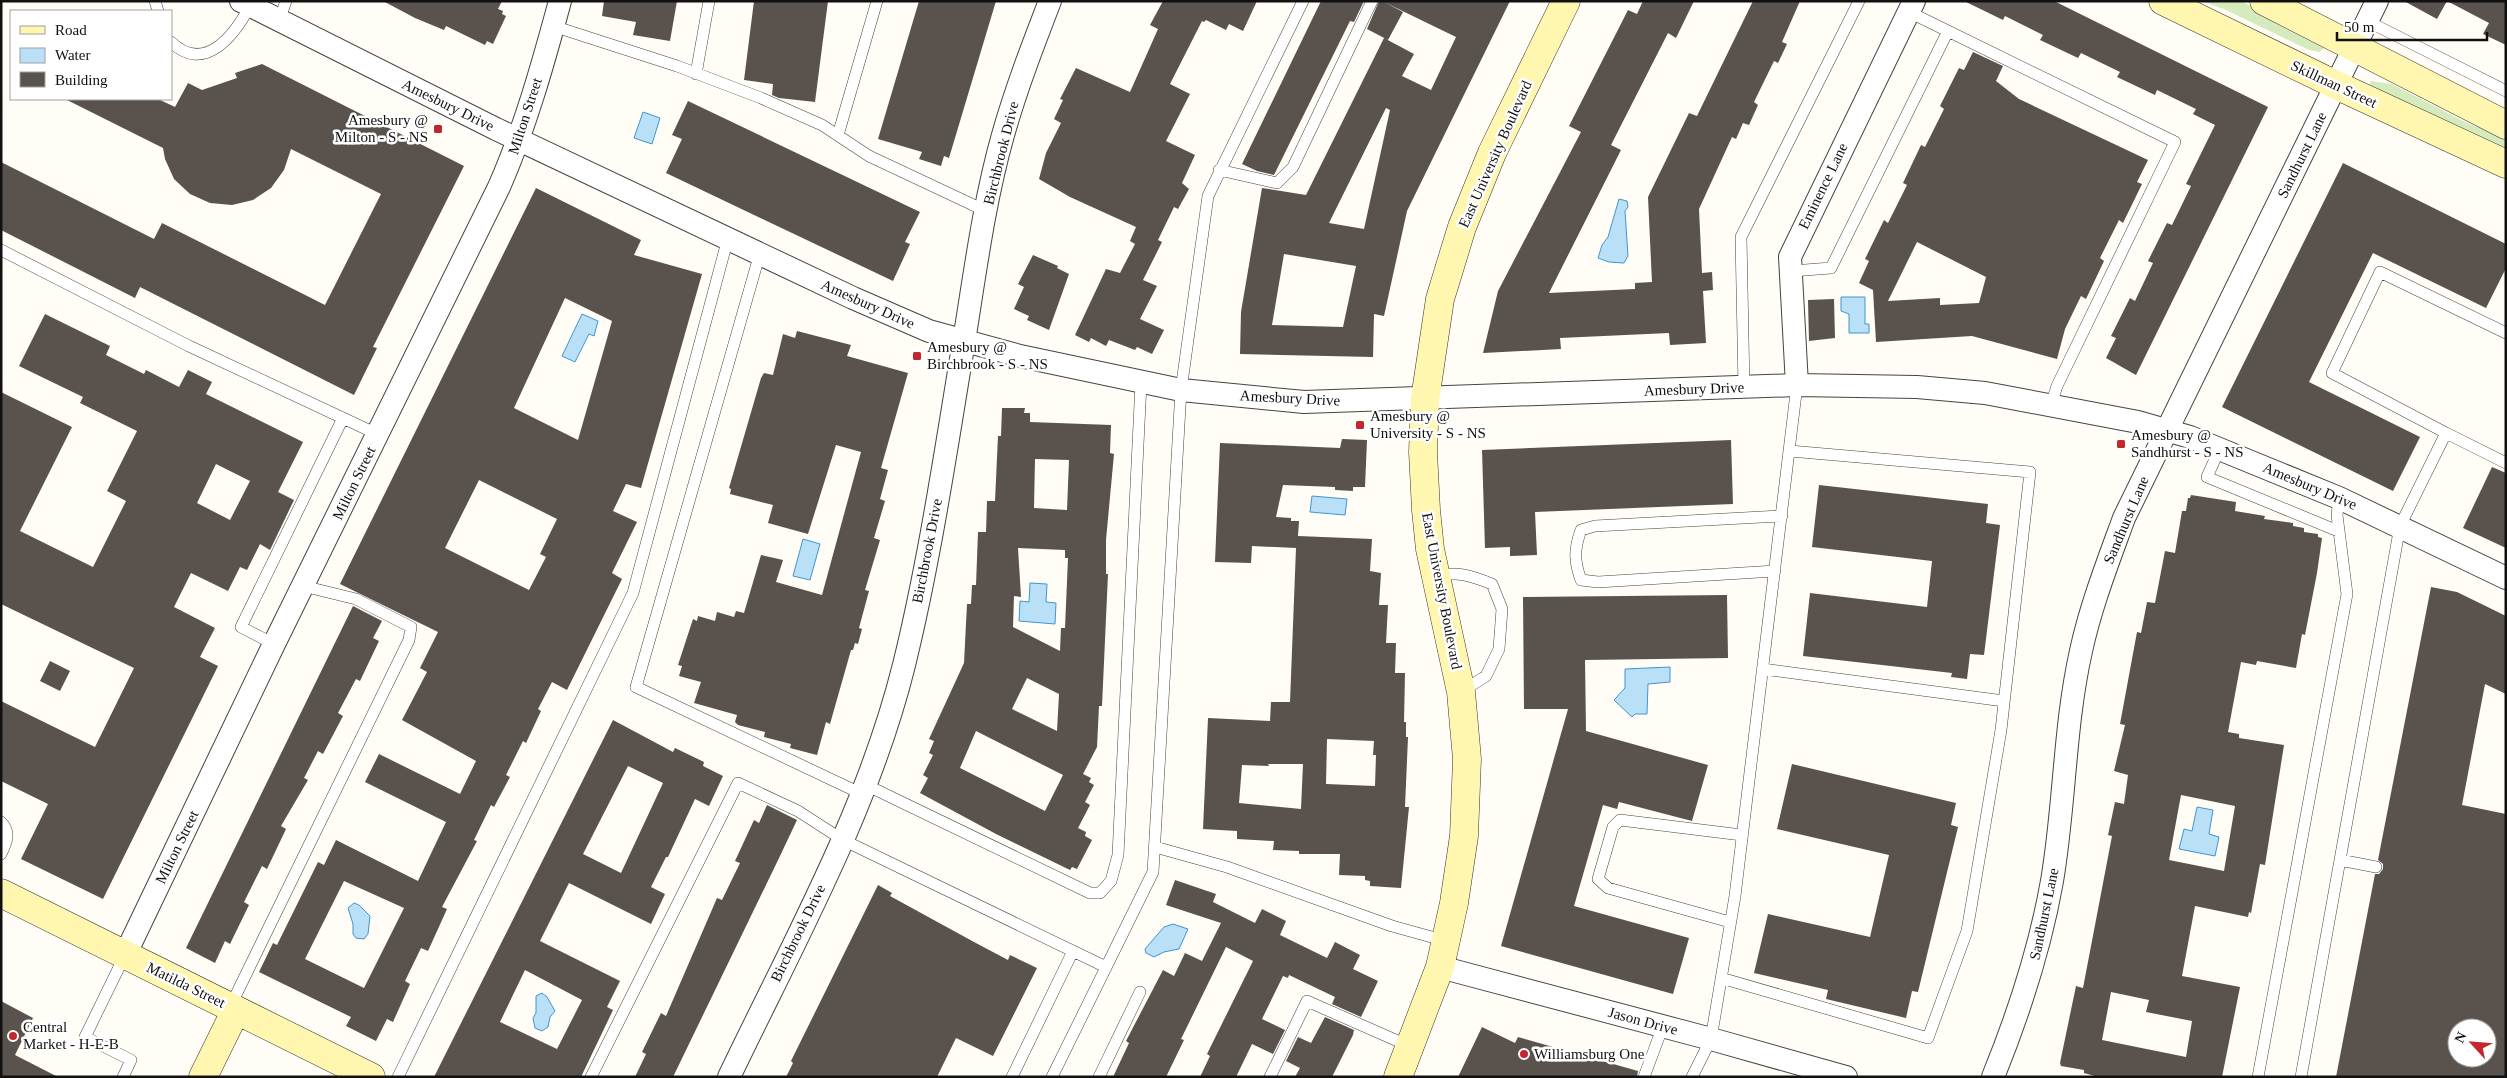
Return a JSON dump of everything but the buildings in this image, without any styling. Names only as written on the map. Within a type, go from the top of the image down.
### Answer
[{"type":"street","name":"Milton Street","points":[[125,955],[274,644],[499,187],[518,139],[560,1]]},
{"type":"street","name":"Birchbrook Drive","points":[[729,1077],[843,840],[864,790],[903,667],[932,529],[986,211],[1005,129],[1050,1]]},
{"type":"street","name":"East University Boulevard","points":[[1398,1077],[1440,968],[1464,836],[1467,759],[1461,692],[1436,576],[1426,510],[1423,452],[1425,399],[1440,299],[1462,227],[1492,153],[1566,1]]},
{"type":"street","name":"Skillman Street","points":[[2163,1],[2336,85],[2506,164]]},
{"type":"street","points":[[2264,1],[2506,125]]},
{"type":"street","name":"Sandhurst Lane","points":[[1993,1077],[2008,1040],[2039,946],[2055,862],[2072,698],[2081,651],[2096,593],[2124,518],[2377,1]]},
{"type":"street","name":"Amesbury Drive","points":[[245,4],[283,11],[518,139],[929,331],[1020,356],[1181,390],[1304,402],[1797,385],[1917,387],[1985,393],[2166,430],[2220,448],[2339,498],[2506,578]]},
{"type":"street","name":"Eminence Lane","points":[[1797,385],[1790,257],[1911,7]]},
{"type":"street","name":"Matilda Street","points":[[1,894],[371,1077]]},
{"type":"street","name":"Jason Drive","points":[[1440,968],[1711,1038],[1846,1077]]},
{"type":"street","points":[[203,1077],[233,1008]]},
{"type":"lane","points":[[696,74],[709,1]]},
{"type":"lane","points":[[838,135],[877,1]]},
{"type":"lane","points":[[1052,1077],[1153,872],[1181,390],[1208,196],[1303,1]]},
{"type":"lane","points":[[1219,170],[1277,183],[1293,167],[1372,1]]},
{"type":"lane","points":[[1744,388],[1740,237],[1859,1]]},
{"type":"lane","points":[[172,43],[189,53],[203,54],[218,48],[240,24],[245,4]]},
{"type":"lane","points":[[1911,7],[1948,31],[2175,142],[2057,386],[2051,405]]},
{"type":"lane","points":[[2367,21],[2506,91]]},
{"type":"lane","points":[[553,26],[696,74],[770,102],[822,125],[869,156],[986,211]]},
{"type":"lane","points":[[1792,271],[1831,268],[1948,31]]},
{"type":"lane","points":[[398,1077],[633,593],[728,238]]},
{"type":"lane","points":[[1,250],[189,346],[377,434]]},
{"type":"lane","points":[[760,253],[636,687],[1090,893],[1100,892],[1110,880],[1118,855],[1141,383]]},
{"type":"lane","points":[[2506,333],[2380,272],[2332,372],[2506,463]]},
{"type":"lane","points":[[1692,1077],[1711,1038],[1730,922],[1797,385]]},
{"type":"lane","points":[[274,644],[240,627],[342,418]]},
{"type":"lane","points":[[2301,1077],[2400,526],[2446,433]]},
{"type":"lane","points":[[2220,448],[2207,477],[2338,530]]},
{"type":"lane","points":[[1721,978],[1928,1038],[1967,930],[2004,701],[2030,472],[1790,451]]},
{"type":"lane","points":[[2258,1077],[2347,594],[2338,530],[2339,498]]},
{"type":"lane","points":[[1775,572],[1598,582],[1581,580],[1575,564],[1575,546],[1581,530],[1595,526],[1782,516]]},
{"type":"lane","points":[[1436,576],[1452,572],[1467,574],[1492,584],[1502,609],[1499,649],[1486,676],[1461,692]]},
{"type":"lane","points":[[233,1008],[409,640],[411,626],[356,599],[303,586]]},
{"type":"lane","points":[[1763,669],[2004,701]]},
{"type":"lane","points":[[591,1077],[738,783],[798,812],[843,840],[1106,967]]},
{"type":"lane","points":[[1730,922],[1608,888],[1598,879],[1613,827],[1620,820],[1742,835]]},
{"type":"lane","points":[[1,822],[7,829],[8,836],[1,854]]},
{"type":"lane","points":[[1155,847],[1226,867],[1392,926],[1446,941]]},
{"type":"lane","points":[[2340,860],[2376,867]]},
{"type":"lane","points":[[1012,1077],[1073,951]]},
{"type":"lane","points":[[123,1077],[131,1060],[85,1037],[125,955]]},
{"type":"lane","points":[[1099,1077],[1140,992]]},
{"type":"lane","points":[[1270,1077],[1307,1001],[1411,1047]]},
{"type":"lane","points":[[1644,1077],[1662,1026]]},
{"type":"green space","points":[[2202,1],[2241,1],[2324,44],[2324,48],[2319,52],[2309,50],[2226,10]]},
{"type":"green space","points":[[2371,81],[2392,84],[2467,123],[2506,138],[2506,152],[2369,86]]},
{"type":"water","points":[[643,112],[660,118],[652,144],[634,138]]},
{"type":"water","points":[[1619,199],[1627,201],[1628,207],[1625,211],[1628,256],[1624,263],[1609,262],[1598,258],[1602,245],[1608,237]]},
{"type":"water","points":[[1841,297],[1865,297],[1865,324],[1869,324],[1869,333],[1849,333],[1849,314],[1841,311]]},
{"type":"water","points":[[582,314],[598,321],[594,336],[589,334],[575,362],[562,356]]},
{"type":"water","points":[[1312,496],[1347,499],[1345,515],[1310,512]]},
{"type":"water","points":[[803,539],[820,544],[810,580],[793,576]]},
{"type":"water","points":[[1030,583],[1047,584],[1046,602],[1056,603],[1055,624],[1019,621],[1020,601],[1029,602]]},
{"type":"water","points":[[1670,667],[1670,682],[1648,684],[1647,714],[1635,714],[1632,717],[1614,700],[1625,688],[1625,669]]},
{"type":"water","points":[[2197,807],[2213,810],[2209,834],[2219,837],[2215,856],[2179,849],[2184,829],[2192,831]]},
{"type":"water","points":[[354,903],[359,905],[370,916],[368,934],[364,939],[356,938],[353,934],[353,924],[348,908]]},
{"type":"water","points":[[1173,924],[1188,929],[1179,949],[1164,952],[1154,957],[1146,953],[1145,949],[1164,927]]},
{"type":"water","points":[[542,993],[547,997],[555,1011],[550,1017],[548,1027],[542,1031],[535,1028],[533,1018],[536,1013],[536,996]]},
{"type":"place","name":"Amesbury @ Milton - S - NS","points":[[438,129]]},
{"type":"place","name":"Amesbury @ Birchbrook - S - NS","points":[[917,356]]},
{"type":"place","name":"Amesbury @ University - S - NS","points":[[1360,425]]},
{"type":"place","name":"Amesbury @ Sandhurst - S - NS","points":[[2121,444]]},
{"type":"place","name":"Central Market - H-E-B","points":[[13,1036]]},
{"type":"place","name":"Williamsburg One","points":[[1524,1054]]}]
